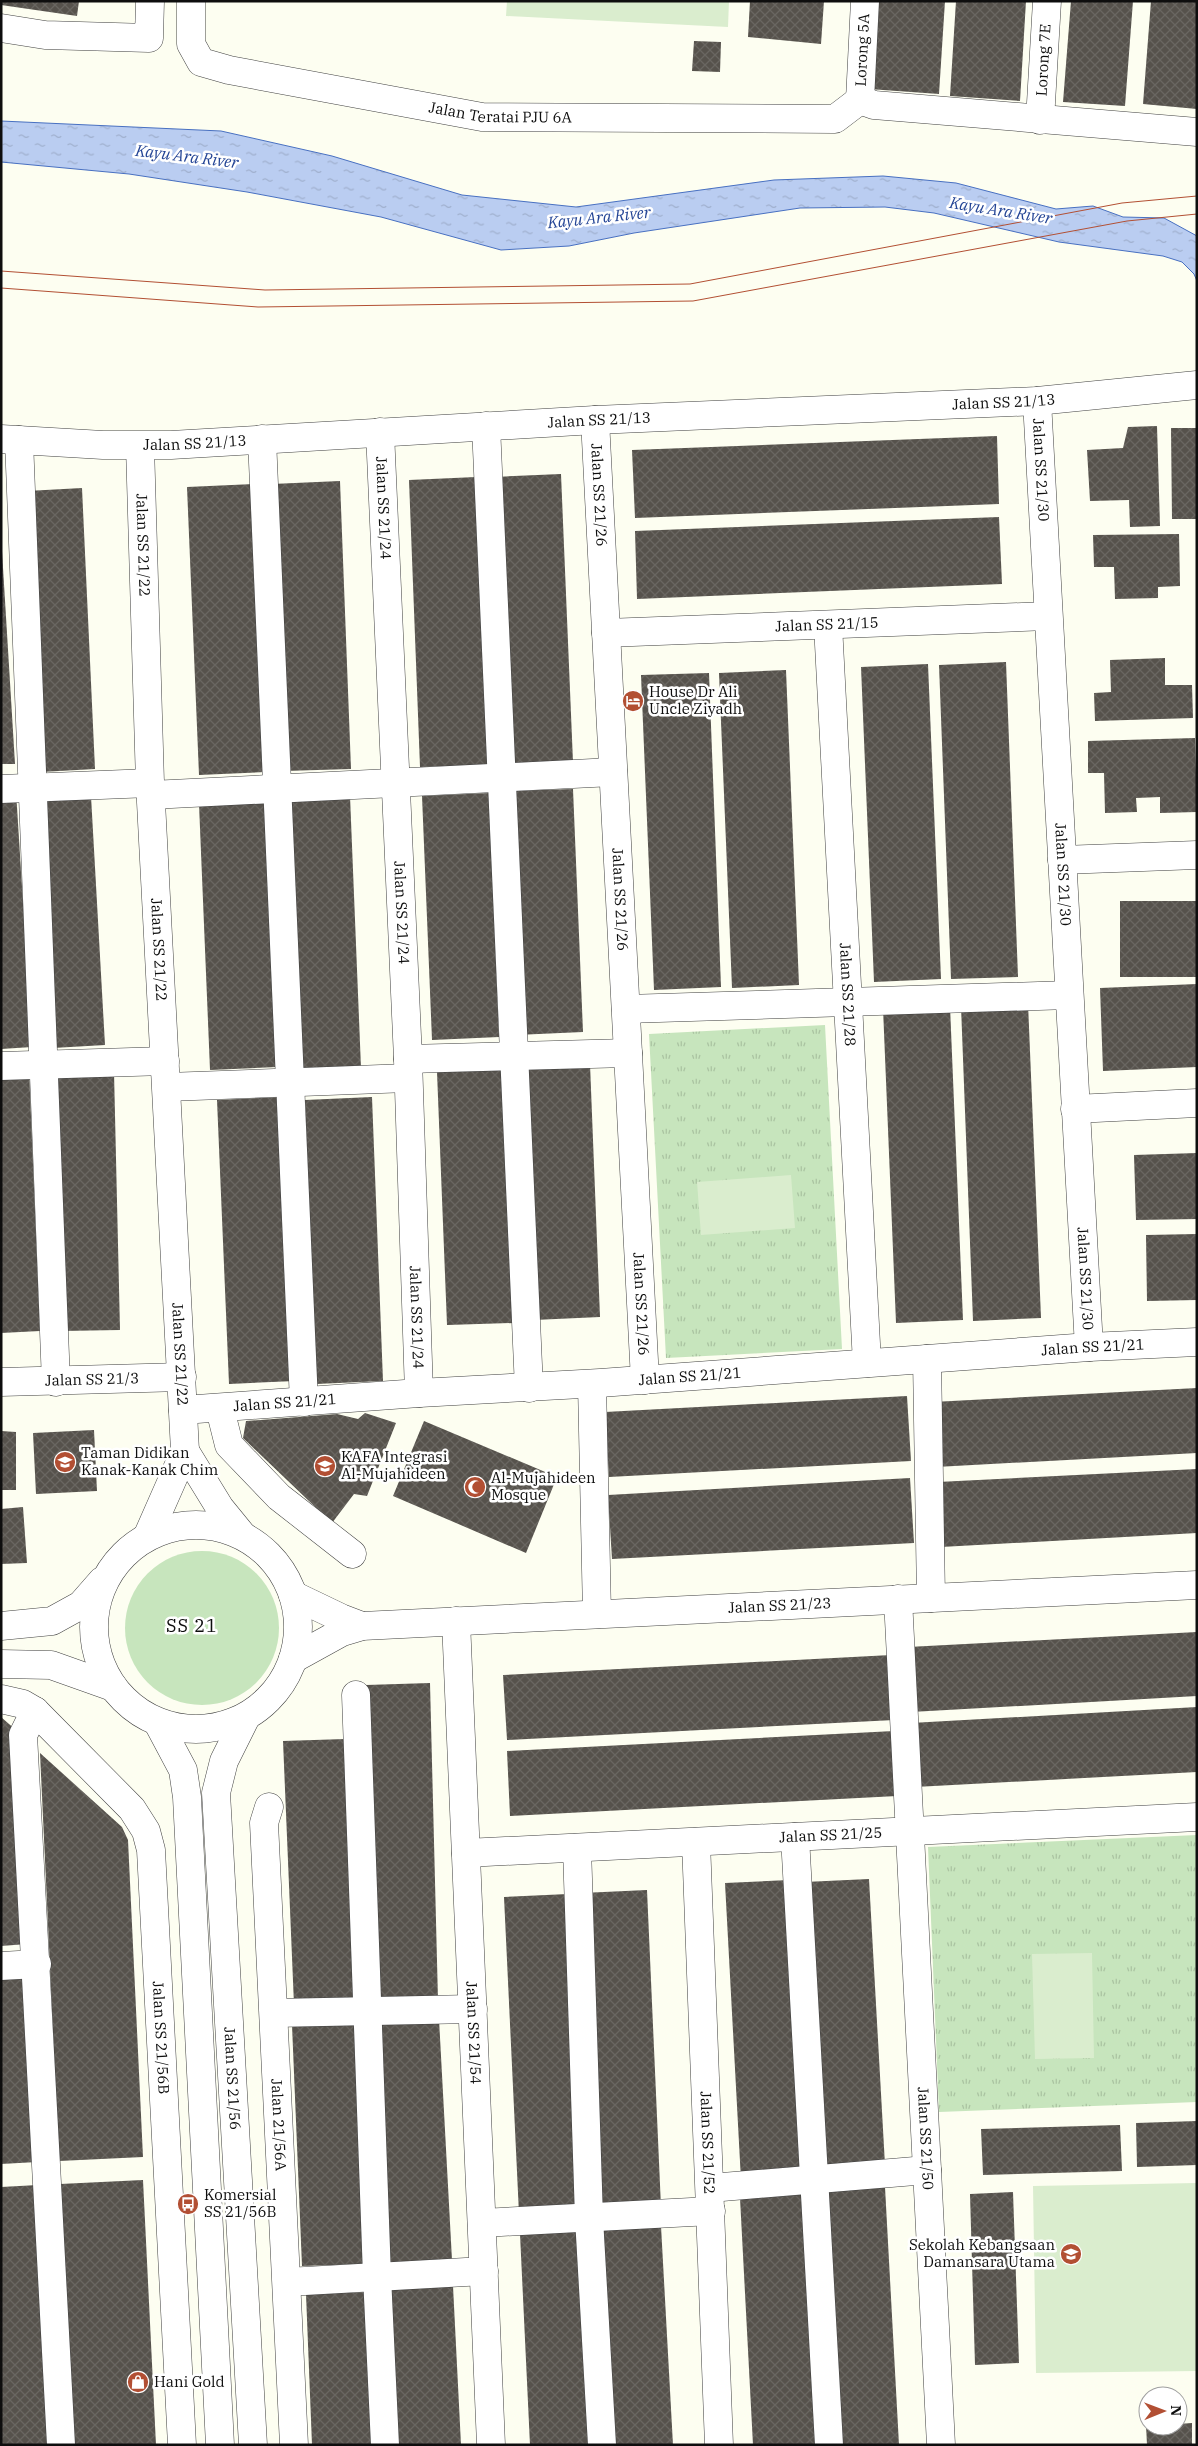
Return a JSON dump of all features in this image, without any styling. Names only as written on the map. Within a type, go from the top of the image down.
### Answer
[{"type":"street","points":[[1,28],[45,35],[150,38],[150,1]]},
{"type":"street","name":"Jalan Teratai PJU 6A","points":[[191,1],[191,44],[201,62],[228,70],[482,117],[835,118],[860,100]]},
{"type":"street","name":"Lorong 5A","points":[[860,100],[865,1]]},
{"type":"street","name":"Lorong 7E","points":[[1040,120],[1047,1]]},
{"type":"street","points":[[860,100],[874,105],[1197,132]]},
{"type":"street","name":"Jalan SS 21/13","points":[[10,440],[140,446],[595,420],[1037,401],[1197,385]]},
{"type":"street","name":"Jalan SS 21/30","points":[[1037,401],[1047,616],[1089,1347]]},
{"type":"street","name":"Jalan SS 21/26","points":[[595,420],[645,1380]]},
{"type":"street","points":[[486,426],[530,1388]]},
{"type":"street","name":"Jalan SS 21/24","points":[[380,432],[408,1069],[419,1393]]},
{"type":"street","points":[[262,439],[304,1402]]},
{"type":"street","points":[[10,440],[32,788],[56,1382]]},
{"type":"street","name":"Jalan SS 21/22","points":[[140,446],[150,789],[185,1451],[148,1536]]},
{"type":"street","name":"Jalan SS 21/15","points":[[606,634],[1047,616]]},
{"type":"street","name":"Jalan SS 21/28","points":[[828,625],[867,1363]]},
{"type":"street","points":[[1,789],[277,789],[613,772]]},
{"type":"street","points":[[1062,860],[1197,855]]},
{"type":"street","points":[[626,1009],[1069,995]]},
{"type":"street","points":[[1,1066],[43,1065],[290,1082],[514,1057],[628,1052]]},
{"type":"street","points":[[1075,1109],[1197,1103]]},
{"type":"street","name":"Jalan SS 21/21","points":[[183,1410],[220,1409],[419,1393],[592,1384],[1089,1347],[1197,1342]]},
{"type":"street","points":[[926,1359],[932,1598]]},
{"type":"street","name":"Jalan SS 21/3","points":[[1,1382],[56,1382],[182,1377]]},
{"type":"street","points":[[592,1384],[598,1614]]},
{"type":"street","points":[[220,1409],[229,1445],[279,1497],[352,1554]]},
{"type":"street","name":"Jalan SS 21/22","points":[[185,1451],[220,1508],[242,1535]]},
{"type":"street","points":[[1,1626],[52,1620],[80,1605],[124,1553],[148,1536],[170,1527],[193,1524],[216,1526],[242,1535],[270,1557],[282,1571],[294,1595],[298,1616],[298,1631],[293,1659],[282,1682],[267,1701],[246,1717],[223,1726],[190,1730],[158,1723],[133,1708],[113,1688],[98,1663],[93,1633],[96,1604],[106,1576]]},
{"type":"street","name":"Jalan SS 21/23","points":[[293,1659],[342,1632],[362,1626],[1197,1585]]},
{"type":"street","name":"Jalan SS 21/23","points":[[294,1595],[362,1626]]},
{"type":"street","name":"Jalan SS 21/50","points":[[898,1599],[941,2445]]},
{"type":"street","name":"Jalan SS 21/54","points":[[456,1621],[491,2445]]},
{"type":"street","points":[[1,1664],[51,1666],[113,1688]]},
{"type":"street","points":[[356,1695],[385,2445]]},
{"type":"street","name":"Jalan SS 21/56B","points":[[1,1699],[24,1704],[35,1711],[132,1809],[146,1831],[151,1850],[182,2445]]},
{"type":"street","points":[[35,1711],[23,1735],[37,1964],[61,2445]]},
{"type":"street","name":"Jalan SS 21/56","points":[[246,1717],[224,1761],[216,1793],[253,2445]]},
{"type":"street","name":"Jalan SS 21/56","points":[[158,1723],[183,1770],[187,1797],[220,2445]]},
{"type":"street","name":"Jalan 21/56A","points":[[269,1807],[264,1823],[294,2445]]},
{"type":"street","name":"Jalan SS 21/25","points":[[466,1853],[1197,1817]]},
{"type":"street","points":[[795,1837],[829,2445]]},
{"type":"street","name":"Jalan SS 21/52","points":[[696,1842],[720,2445]]},
{"type":"street","points":[[577,1848],[589,2218],[602,2445]]},
{"type":"street","points":[[1,1966],[37,1964]]},
{"type":"street","points":[[274,2013],[473,2009]]},
{"type":"street","points":[[482,2223],[589,2218],[710,2200],[813,2180],[927,2170]]},
{"type":"street","points":[[287,2282],[484,2271]]},
{"type":"green space","points":[[507,1],[729,1],[728,27],[506,16]]},
{"type":"green space","points":[[825,1025],[842,1349],[666,1358],[649,1034]]},
{"type":"green space","points":[[791,1175],[795,1228],[701,1235],[697,1182]]},
{"type":"green space","points":[[202,1551],[232,1556],[257,1573],[274,1598],[279,1628],[274,1658],[257,1683],[232,1700],[202,1705],[172,1700],[147,1683],[130,1658],[125,1628],[130,1598],[147,1573],[172,1556]]},
{"type":"green space","points":[[1197,1835],[1197,2102],[939,2112],[928,1847]]},
{"type":"green space","points":[[1092,1953],[1094,2058],[1035,2059],[1032,1954]]},
{"type":"green space","points":[[1197,2183],[1197,2371],[1036,2373],[1033,2186]]},
{"type":"water","name":"Kayu Ara River","points":[[1,121],[221,131],[332,156],[462,195],[576,207],[774,180],[883,176],[956,183],[1056,209],[1093,206],[1123,217],[1164,218],[1197,236],[1197,281],[1194,274],[1182,262],[1163,256],[1059,242],[934,213],[885,207],[800,208],[634,233],[569,246],[501,250],[381,217],[247,192],[129,174],[1,162]]},
{"type":"building","points":[[1,1],[79,1],[77,16],[1,5]]},
{"type":"building","points":[[750,1],[824,1],[821,44],[748,37]]},
{"type":"building","points":[[875,1],[945,1],[939,94],[869,89]]},
{"type":"building","points":[[956,1],[1026,1],[1020,101],[950,96]]},
{"type":"building","points":[[1071,1],[1133,1],[1125,106],[1063,102]]},
{"type":"building","points":[[1151,1],[1197,1],[1197,109],[1143,104]]},
{"type":"building","points":[[694,41],[721,42],[720,72],[692,71]]},
{"type":"building","points":[[1157,426],[1160,526],[1130,527],[1129,500],[1090,501],[1087,450],[1123,448],[1128,427]]},
{"type":"building","points":[[1171,428],[1197,428],[1197,519],[1172,519]]},
{"type":"building","points":[[997,436],[999,504],[635,518],[632,450]]},
{"type":"building","points":[[561,474],[573,762],[506,765],[494,477]]},
{"type":"building","points":[[476,477],[488,765],[420,767],[409,480]]},
{"type":"building","points":[[340,481],[351,769],[284,771],[272,484]]},
{"type":"building","points":[[254,484],[266,772],[199,775],[187,487]]},
{"type":"building","points":[[82,488],[95,769],[41,772],[27,491]]},
{"type":"building","points":[[999,517],[1002,584],[637,599],[635,531]]},
{"type":"building","points":[[1179,534],[1180,586],[1158,587],[1158,598],[1115,599],[1114,567],[1094,567],[1093,535]]},
{"type":"building","points":[[1,535],[15,764],[1,764]]},
{"type":"building","points":[[1165,658],[1165,685],[1192,685],[1193,718],[1095,721],[1094,693],[1111,692],[1110,660]]},
{"type":"building","points":[[1006,662],[1018,977],[951,979],[939,665]]},
{"type":"building","points":[[928,664],[941,979],[874,982],[861,667]]},
{"type":"building","points":[[786,670],[799,985],[732,988],[719,673]]},
{"type":"building","points":[[709,673],[721,987],[654,990],[641,675]]},
{"type":"building","points":[[1195,738],[1197,812],[1160,813],[1160,797],[1136,798],[1137,812],[1105,813],[1104,773],[1088,773],[1088,741]]},
{"type":"building","points":[[573,789],[583,1032],[516,1035],[506,791]]},
{"type":"building","points":[[16,791],[32,1047],[1,1049],[1,792]]},
{"type":"building","points":[[489,793],[499,1037],[432,1040],[422,796]]},
{"type":"building","points":[[91,796],[105,1045],[53,1048],[39,799]]},
{"type":"building","points":[[350,796],[361,1068],[294,1071],[283,799]]},
{"type":"building","points":[[266,801],[277,1067],[210,1070],[199,804]]},
{"type":"building","points":[[1120,901],[1197,901],[1197,977],[1120,977]]},
{"type":"building","points":[[1197,984],[1197,1067],[1103,1071],[1100,988]]},
{"type":"building","points":[[1028,1003],[1041,1318],[973,1321],[961,1006]]},
{"type":"building","points":[[950,1006],[963,1320],[896,1323],[883,1008]]},
{"type":"building","points":[[590,1064],[600,1317],[534,1320],[523,1067]]},
{"type":"building","points":[[29,1069],[40,1331],[1,1333],[1,1071]]},
{"type":"building","points":[[504,1070],[514,1323],[447,1325],[437,1072]]},
{"type":"building","points":[[114,1072],[120,1330],[61,1331],[55,1073]]},
{"type":"building","points":[[284,1097],[295,1381],[229,1384],[217,1100]]},
{"type":"building","points":[[372,1097],[383,1381],[316,1384],[305,1100]]},
{"type":"building","points":[[1197,1153],[1197,1219],[1136,1220],[1134,1155]]},
{"type":"building","points":[[1197,1234],[1197,1300],[1147,1301],[1146,1235]]},
{"type":"building","points":[[1197,1388],[1197,1453],[936,1467],[933,1402]]},
{"type":"building","points":[[907,1396],[911,1461],[609,1477],[605,1412]]},
{"type":"building","name":"KAFA Integrasi Al-Mujahideen","points":[[365,1413],[396,1423],[367,1496],[354,1494],[332,1523],[243,1438],[246,1421],[337,1414],[358,1419]]},
{"type":"building","name":"Al-Mujahideen Mosque","points":[[424,1421],[557,1477],[526,1553],[393,1496]]},
{"type":"building","name":"Taman Didikan Kanak-Kanak Chim","points":[[94,1430],[97,1491],[36,1494],[33,1433]]},
{"type":"building","points":[[1,1431],[16,1432],[16,1490],[1,1490]]},
{"type":"building","points":[[1197,1469],[1197,1533],[941,1547],[938,1482]]},
{"type":"building","points":[[910,1478],[914,1543],[612,1559],[608,1495]]},
{"type":"building","points":[[23,1507],[27,1563],[1,1564],[1,1509]]},
{"type":"building","points":[[1197,1632],[1197,1696],[911,1712],[908,1647]]},
{"type":"building","points":[[891,1655],[894,1720],[507,1740],[503,1675]]},
{"type":"building","points":[[430,1683],[438,2000],[374,2002],[366,1685]]},
{"type":"building","points":[[1197,1707],[1197,1772],[915,1787],[911,1723]]},
{"type":"building","points":[[1,1717],[17,1731],[27,1944],[1,1946]]},
{"type":"building","points":[[894,1731],[897,1796],[510,1816],[507,1751]]},
{"type":"building","points":[[345,1739],[355,2002],[294,2005],[283,1741]]},
{"type":"building","points":[[40,1753],[122,1827],[128,1840],[143,2157],[59,2161]]},
{"type":"building","points":[[869,1879],[885,2165],[821,2169],[805,1882]]},
{"type":"building","points":[[789,1880],[805,2176],[741,2180],[725,1883]]},
{"type":"building","points":[[647,1890],[661,2207],[597,2210],[582,1893]]},
{"type":"building","points":[[568,1894],[583,2211],[519,2214],[504,1897]]},
{"type":"building","points":[[28,1967],[37,2162],[1,2164],[1,1968]]},
{"type":"building","points":[[439,2019],[452,2260],[388,2264],[375,2023]]},
{"type":"building","points":[[356,2023],[366,2264],[302,2266],[292,2025]]},
{"type":"building","points":[[1197,2121],[1197,2165],[1137,2167],[1136,2123]]},
{"type":"building","points":[[1120,2125],[1122,2171],[983,2175],[981,2129]]},
{"type":"building","points":[[143,2180],[156,2445],[73,2445],[60,2184]]},
{"type":"building","points":[[38,2185],[50,2445],[1,2445],[1,2187]]},
{"type":"building","points":[[885,2187],[899,2445],[835,2445],[821,2191]]},
{"type":"building","points":[[1013,2192],[1019,2363],[975,2365],[970,2194]]},
{"type":"building","points":[[804,2194],[818,2445],[753,2445],[740,2198]]},
{"type":"building","points":[[661,2226],[673,2445],[609,2445],[597,2230]]},
{"type":"building","points":[[584,2231],[594,2445],[530,2445],[520,2234]]},
{"type":"building","points":[[453,2286],[461,2445],[397,2445],[389,2290]]},
{"type":"building","points":[[370,2292],[376,2445],[312,2445],[306,2294]]},
{"type":"building","points":[[1188,2423],[1192,2423],[1192,2445],[1147,2445],[1147,2436],[1188,2436]]},
{"type":"tram line","points":[[1,271],[265,290],[690,284],[1122,203],[1197,196]]},
{"type":"tram line","points":[[1,288],[258,307],[693,301],[1127,221],[1197,214]]},
{"type":"place","name":"House Dr Ali Uncle Ziyadh","points":[[633,701]]},
{"type":"place","name":"Taman Didikan Kanak-Kanak Chim","points":[[65,1462]]},
{"type":"place","name":"KAFA Integrasi Al-Mujahideen","points":[[325,1466]]},
{"type":"place","name":"Al-Mujahideen Mosque","points":[[475,1487]]},
{"type":"place","name":"Komersial SS 21/56B","points":[[188,2204]]},
{"type":"place","name":"Sekolah Kebangsaan Damansara Utama","points":[[1071,2254]]},
{"type":"place","name":"Hani Gold","points":[[138,2382]]},
{"type":"district","name":"SS 21","points":[[192,1626]]}]
